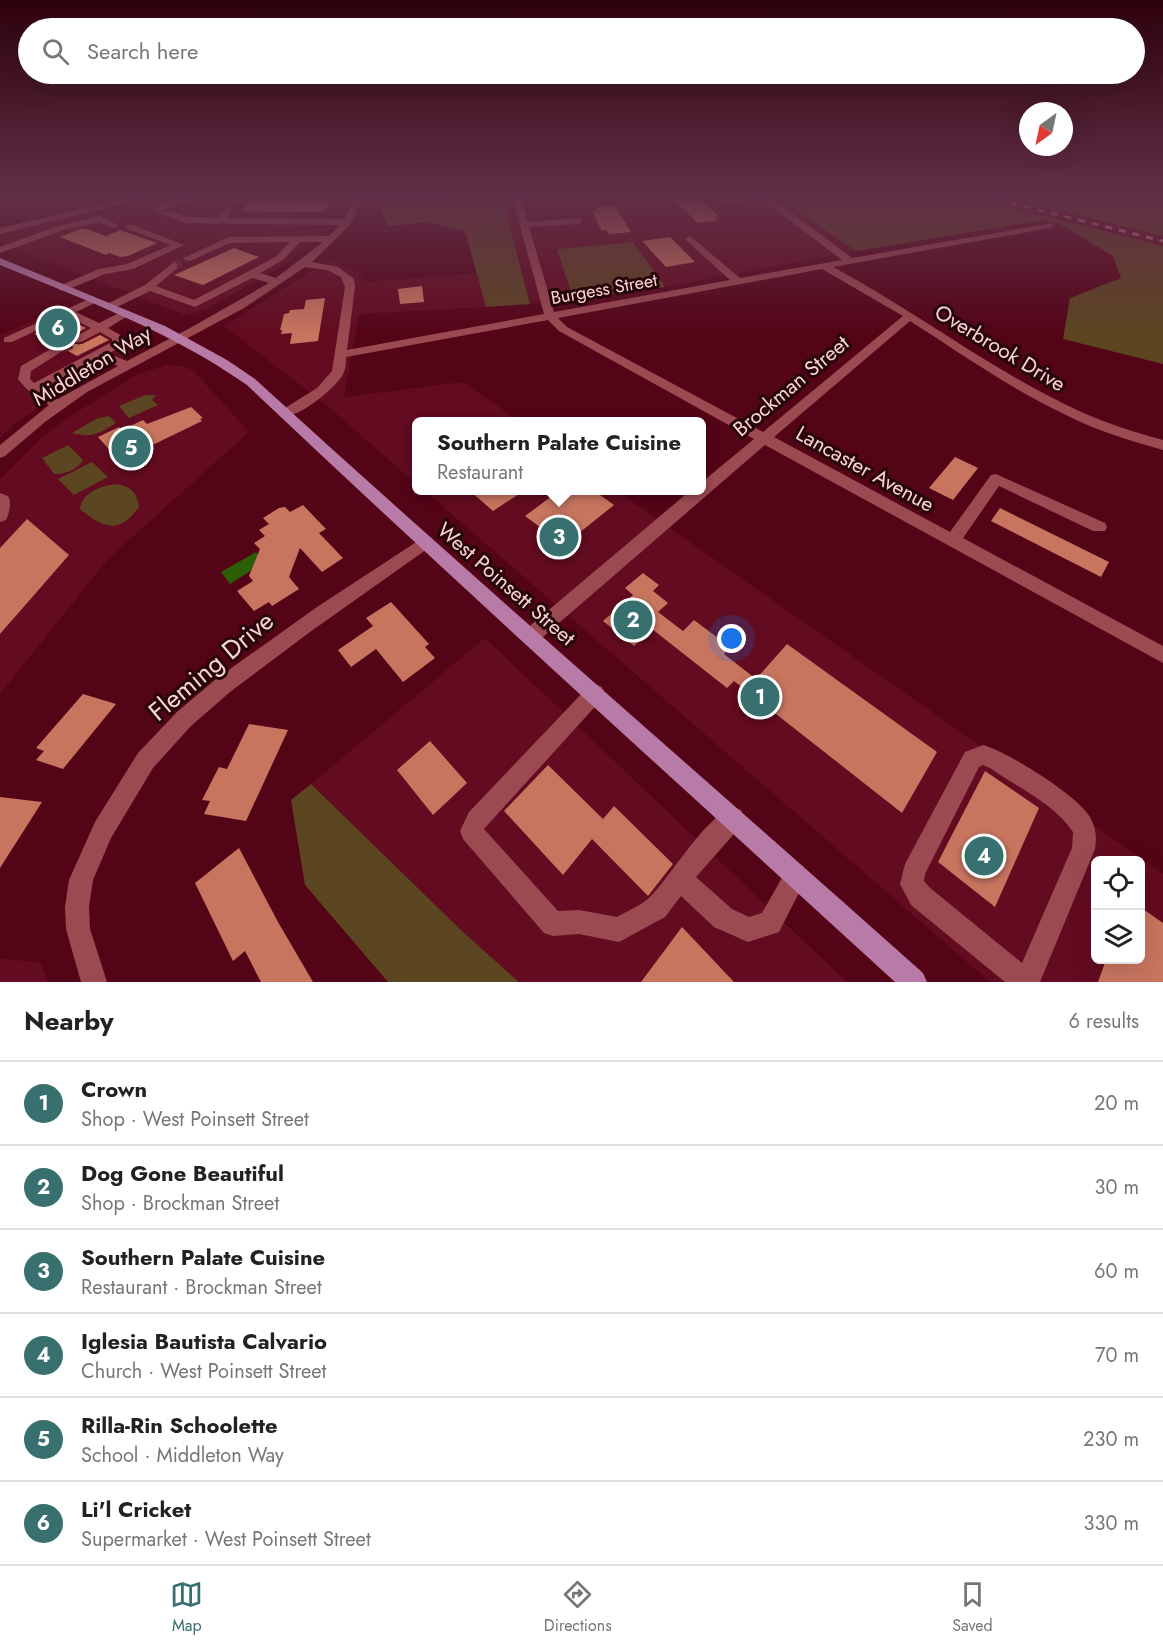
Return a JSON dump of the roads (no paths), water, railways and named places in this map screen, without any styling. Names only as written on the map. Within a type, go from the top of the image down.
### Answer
[{"type":"main road","name":"West Poinsett Street","points":[[0,261],[125,314],[220,358],[287,413],[424,543],[595,693],[914,982]]},
{"type":"street","points":[[0,250],[20,242]]},
{"type":"street","points":[[63,288],[103,271],[129,267],[179,245],[170,242]]},
{"type":"street","points":[[187,259],[224,242]]},
{"type":"street","points":[[149,287],[195,304],[280,258],[294,242]]},
{"type":"street","name":"Middleton Way","points":[[0,453],[58,405],[126,365],[235,308],[305,264],[329,242]]},
{"type":"street","points":[[529,242],[550,316]]},
{"type":"street","points":[[693,242],[738,282]]},
{"type":"street","points":[[825,242],[851,262]]},
{"type":"street","name":"Burgess Street","points":[[342,354],[959,242]]},
{"type":"street","points":[[287,413],[332,382],[338,372],[342,354],[349,279],[338,270],[305,264]]},
{"type":"street","points":[[109,307],[149,287],[173,266]]},
{"type":"street","name":"Overbrook Drive","points":[[825,267],[1050,402],[1107,428],[1163,445]]},
{"type":"street","points":[[251,274],[277,282]]},
{"type":"street","points":[[8,340],[93,300]]},
{"type":"street","points":[[32,389],[118,343],[118,338],[67,312]]},
{"type":"street","points":[[77,340],[125,314]]},
{"type":"street","name":"Lancaster Avenue","points":[[550,316],[562,328],[1163,655]]},
{"type":"street","name":"Brockman Street","points":[[706,486],[910,316]]},
{"type":"street","points":[[58,405],[32,389],[24,379],[25,369],[60,348]]},
{"type":"street","points":[[100,354],[126,365]]},
{"type":"street","points":[[0,437],[16,438]]},
{"type":"street","points":[[952,541],[996,479],[1099,527]]},
{"type":"street","name":"Brockman Street","points":[[531,636],[695,495]]},
{"type":"street","points":[[0,499],[3,501],[0,516]]},
{"type":"street","name":"Fleming Drive","points":[[94,982],[82,951],[77,919],[82,877],[98,837],[134,776],[166,737],[217,689],[315,617],[424,543]]},
{"type":"street","points":[[595,693],[477,820],[471,831],[553,924],[579,922],[619,930],[656,908],[733,818]]},
{"type":"street","points":[[983,755],[996,759],[1067,809],[1080,822],[1086,834],[1083,849],[1026,982],[920,896],[912,884],[914,872],[972,759],[983,755]]},
{"type":"street","points":[[680,878],[723,918],[748,930],[770,923],[796,875]]},
{"type":"tunnel","points":[[173,266],[187,259]]},
{"type":"tunnel","points":[[60,348],[77,340]]},
{"type":"place","name":"Li'l Cricket","points":[[58,328]]},
{"type":"place","name":"Rilla-Rin Schoolette","points":[[131,448]]},
{"type":"place","name":"Southern Palate Cuisine","points":[[559,537]]},
{"type":"place","name":"Dog Gone Beautiful","points":[[633,620]]},
{"type":"place","name":"Crown","points":[[760,697]]},
{"type":"place","name":"Iglesia Bautista Calvario","points":[[984,856]]}]
